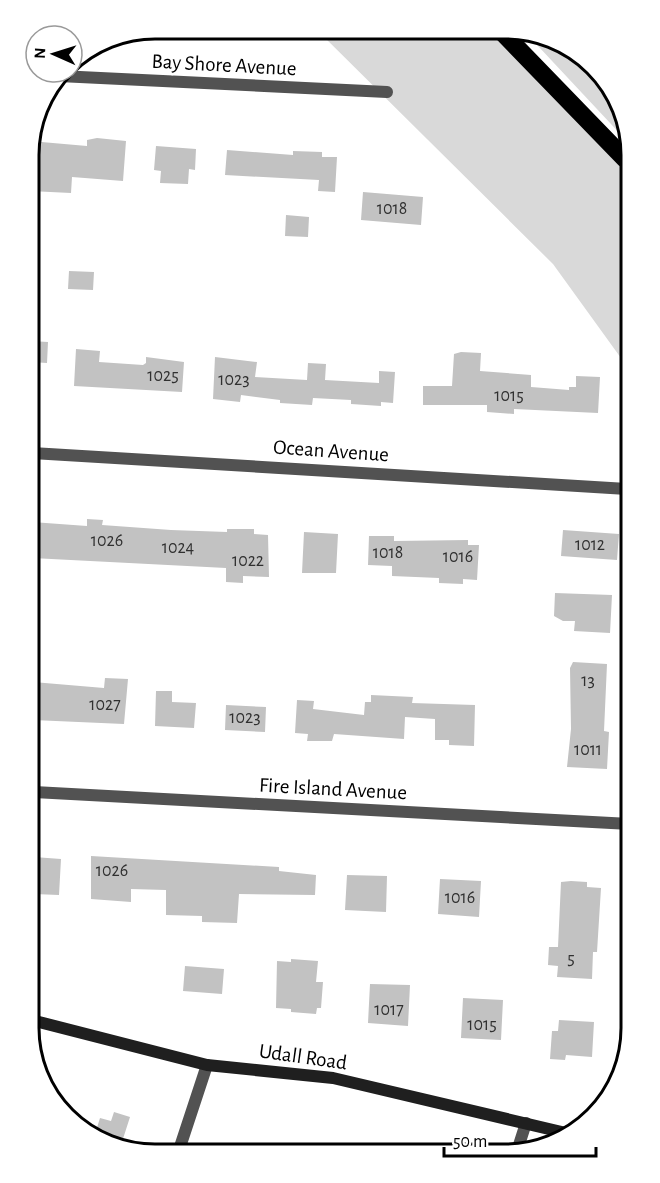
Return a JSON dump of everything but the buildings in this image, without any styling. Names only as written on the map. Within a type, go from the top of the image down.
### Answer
[{"type":"highway","points":[[509,39],[621,155]]},
{"type":"street","name":"Bay Shore Avenue","points":[[84,77],[387,92]]},
{"type":"street","name":"Ocean Avenue","points":[[39,453],[621,489]]},
{"type":"street","name":"Fire Island Avenue","points":[[39,792],[621,824]]},
{"type":"street","name":"Udall Road","points":[[39,1023],[207,1065],[333,1078],[557,1131]]},
{"type":"street","points":[[181,1144],[207,1065]]},
{"type":"street","points":[[520,1143],[526,1123]]},
{"type":"shaded area","points":[[326,39],[497,39],[621,163],[621,358],[553,264]]},
{"type":"shaded area","points":[[535,43],[569,59],[592,79],[609,104],[619,132]]}]
